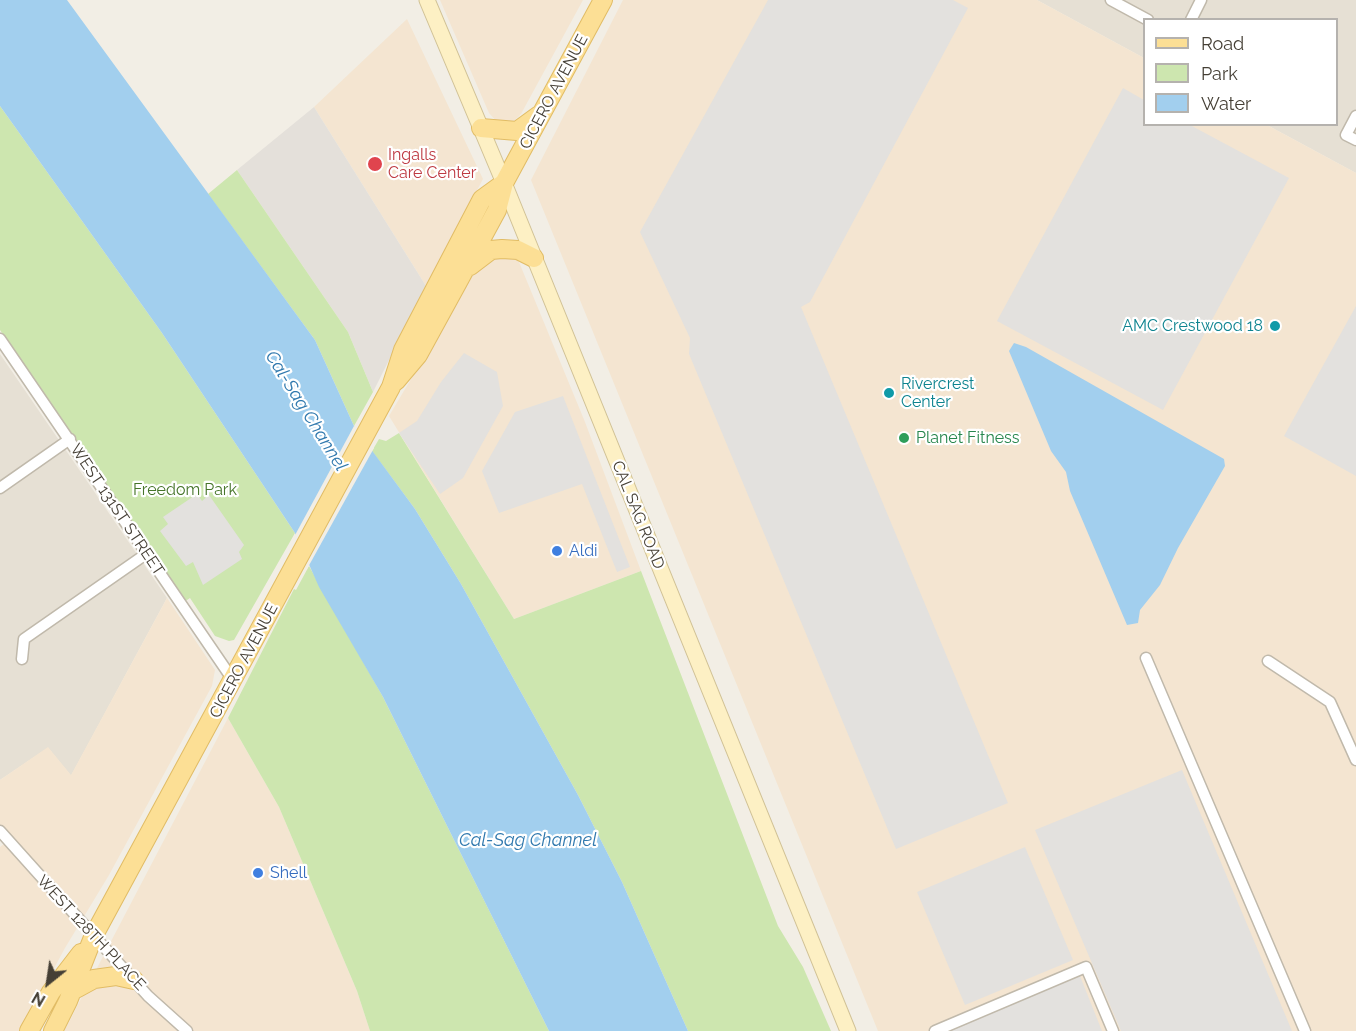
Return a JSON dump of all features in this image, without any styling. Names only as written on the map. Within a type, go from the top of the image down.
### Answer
[{"type":"main road","name":"CAL SAG ROAD","points":[[427,0],[504,183],[848,1031]]},
{"type":"main road","name":"CICERO AVENUE","points":[[391,387],[418,356],[497,210],[504,183],[603,0]]},
{"type":"main road","points":[[481,128],[517,131],[543,112]]},
{"type":"main road","name":"CICERO AVENUE","points":[[53,1031],[94,935],[391,387],[403,350],[482,199],[504,183]]},
{"type":"main road","points":[[458,282],[474,262],[491,250],[518,250],[534,258]]},
{"type":"main road","name":"CICERO AVENUE","points":[[29,1031],[51,992],[94,935]]},
{"type":"main road","points":[[72,991],[94,979],[116,976],[134,980]]},
{"type":"street","points":[[1112,0],[1144,18]]},
{"type":"street","points":[[1192,18],[1201,0]]},
{"type":"street","points":[[1356,116],[1346,135],[1356,140]]},
{"type":"street","name":"WEST 131ST STREET","points":[[0,339],[233,680]]},
{"type":"street","points":[[0,488],[70,439]]},
{"type":"street","points":[[22,660],[24,639],[146,554]]},
{"type":"street","points":[[1146,658],[1305,1031]]},
{"type":"street","points":[[1268,661],[1330,702],[1356,760]]},
{"type":"street","name":"WEST 128TH PLACE","points":[[0,831],[134,980],[187,1031]]},
{"type":"street","points":[[935,1031],[1086,967],[1113,1031]]},
{"type":"shaded area","points":[[440,0],[583,0],[521,114],[511,124],[497,122],[489,113]]},
{"type":"shaded area","name":"Rivercrest Center","points":[[623,0],[1037,0],[1143,57],[1143,126],[1269,126],[1356,173],[1356,1031],[878,1031],[531,180]]},
{"type":"shaded area","points":[[768,0],[953,0],[968,8],[810,302],[801,307],[1008,803],[896,849],[689,354],[690,338],[640,232]]},
{"type":"shaded area","points":[[1037,0],[1356,0],[1356,173],[1269,126],[1338,126],[1338,18],[1143,18],[1143,57]]},
{"type":"shaded area","points":[[407,19],[483,179],[426,286],[314,107]]},
{"type":"shaded area","points":[[1123,88],[1143,99],[1143,126],[1192,126],[1289,178],[1163,410],[997,321]]},
{"type":"shaded area","points":[[314,107],[426,286],[373,392],[348,332],[237,170]]},
{"type":"shaded area","points":[[513,256],[519,262],[585,422],[641,571],[514,619],[389,416],[483,258]]},
{"type":"shaded area","points":[[1356,306],[1356,476],[1284,436]]},
{"type":"shaded area","points":[[464,353],[497,372],[503,406],[463,478],[440,494],[399,433],[417,421],[441,382]]},
{"type":"shaded area","points":[[0,354],[167,598],[71,776],[48,748],[0,780]]},
{"type":"shaded area","points":[[563,396],[630,567],[617,572],[582,484],[499,513],[482,471],[515,412]]},
{"type":"shaded area","points":[[197,494],[202,501],[209,495],[244,545],[239,552],[242,559],[203,585],[193,562],[186,566],[160,531],[168,524],[163,517]]},
{"type":"shaded area","points":[[167,598],[215,670],[212,686],[109,875],[65,948],[20,1031],[0,1031],[0,847],[4,844],[0,840],[0,780],[48,747],[71,775]]},
{"type":"shaded area","points":[[228,718],[279,807],[357,991],[370,1031],[64,1031]]},
{"type":"shaded area","points":[[1182,770],[1292,1031],[1121,1031],[1035,830]]},
{"type":"shaded area","points":[[1025,847],[1073,960],[965,1005],[917,892]]},
{"type":"shaded area","points":[[1080,976],[1102,1031],[949,1031]]},
{"type":"green space","name":"Freedom Park","points":[[0,106],[162,333],[295,533],[234,640],[229,641],[215,636],[190,598],[181,604],[96,470],[0,330]]},
{"type":"green space","points":[[237,170],[348,332],[373,392],[354,426],[315,340],[208,194]]},
{"type":"green space","points":[[399,433],[514,619],[641,571],[778,926],[803,967],[831,1031],[688,1031],[622,882],[578,795],[461,584],[415,509],[372,451],[379,439],[386,441]]},
{"type":"green space","points":[[309,566],[383,697],[549,1031],[370,1031],[357,991],[279,807],[228,718],[294,589],[296,590]]},
{"type":"water","name":"Cal-Sag Channel","points":[[0,0],[67,0],[315,340],[354,426],[415,509],[461,584],[578,795],[622,882],[688,1031],[549,1031],[383,697],[319,587],[295,533],[162,333],[0,106]]},
{"type":"water","points":[[1014,343],[1026,347],[1224,459],[1225,466],[1178,548],[1160,585],[1140,610],[1138,623],[1127,625],[1070,491],[1066,472],[1051,451],[1009,351]]},
{"type":"pier","points":[[354,426],[360,429],[374,448],[307,569],[294,537]]},
{"type":"place","name":"Ingalls Care Center","points":[[375,164]]},
{"type":"place","name":"AMC Crestwood 18","points":[[1275,326]]},
{"type":"place","name":"Rivercrest Center","points":[[889,393]]},
{"type":"place","name":"Planet Fitness","points":[[904,438]]},
{"type":"place","name":"Aldi","points":[[557,551]]},
{"type":"place","name":"Shell","points":[[258,873]]}]
